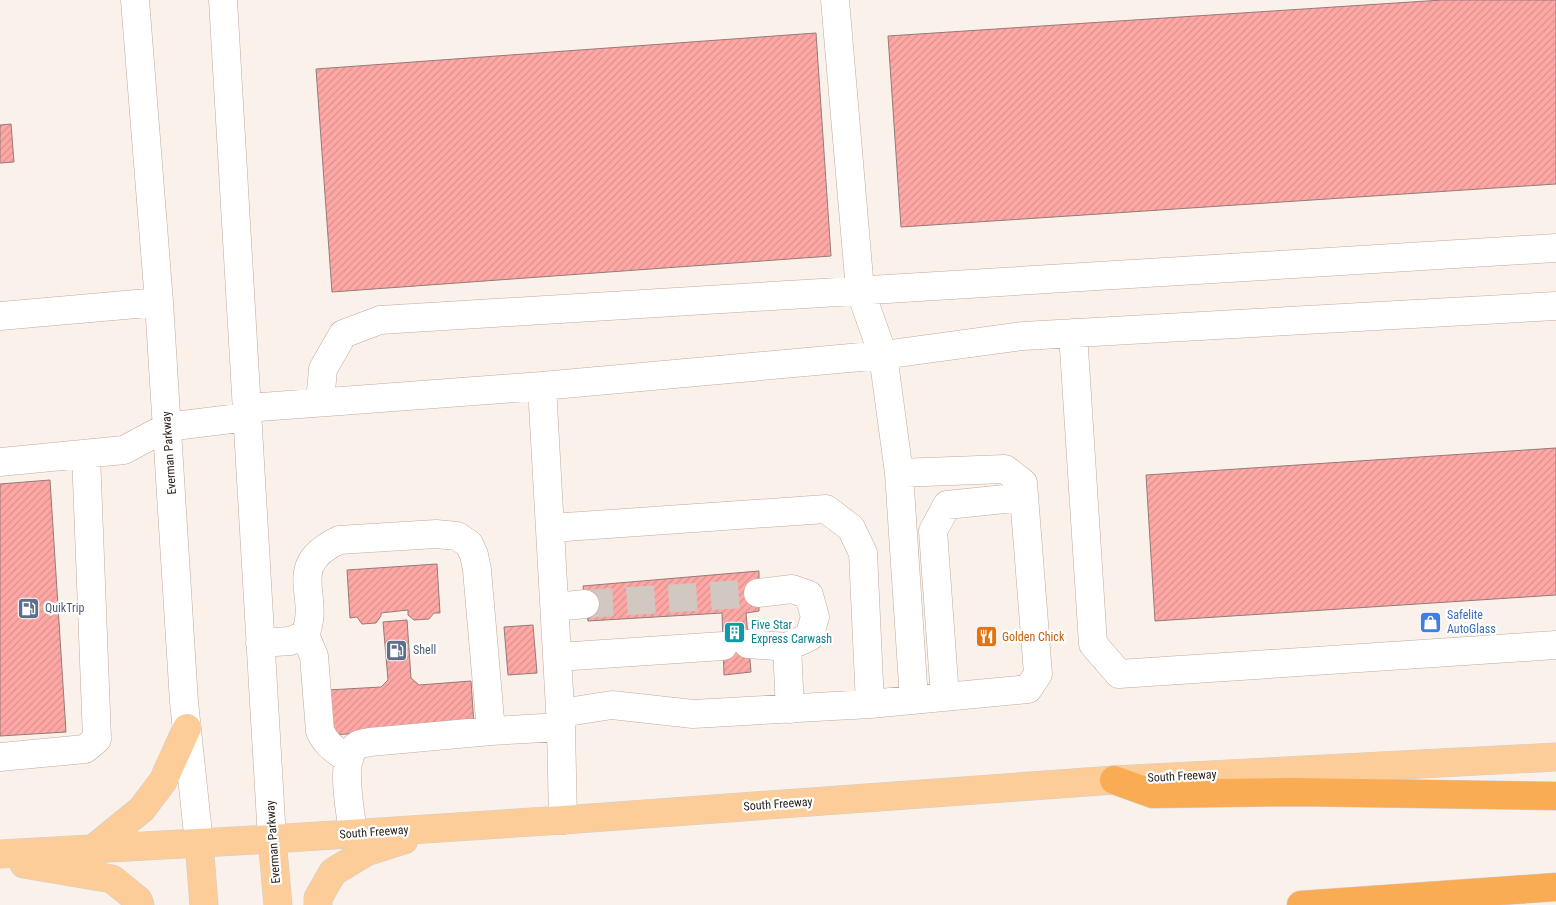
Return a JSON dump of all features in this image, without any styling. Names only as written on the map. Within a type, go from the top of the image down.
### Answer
[{"type":"highway","points":[[1114,780],[1153,794],[1294,792],[1556,796]]},
{"type":"highway","points":[[1301,905],[1556,887]]},
{"type":"main road","points":[[93,849],[142,809],[163,781],[187,728]]},
{"type":"main road","name":"South Freeway","points":[[0,854],[563,820],[1114,780],[1556,757]]},
{"type":"main road","points":[[318,905],[318,898],[333,872],[341,867],[366,852],[446,827]]},
{"type":"main road","name":"Everman Parkway","points":[[272,839],[278,905]]},
{"type":"main road","name":"Everman Parkway","points":[[199,843],[204,905]]},
{"type":"main road","points":[[0,860],[112,878],[138,900],[140,905]]},
{"type":"street","name":"Everman Parkway","points":[[135,0],[159,302],[187,728],[199,843]]},
{"type":"street","name":"Everman Parkway","points":[[223,0],[272,839]]},
{"type":"street","points":[[834,0],[860,290],[883,355],[899,473],[914,700]]},
{"type":"street","points":[[320,402],[323,369],[343,334],[380,320],[1556,248]]},
{"type":"street","points":[[0,316],[159,302]]},
{"type":"street","points":[[0,462],[124,450],[167,427],[247,412],[320,402],[542,386],[883,355],[1023,336],[1556,306]]},
{"type":"street","points":[[1073,334],[1093,644],[1120,674],[1556,645]]},
{"type":"street","points":[[542,386],[558,658],[563,820]]},
{"type":"street","points":[[0,756],[85,749],[97,739],[86,454]]},
{"type":"street","points":[[353,833],[346,768],[352,752],[358,745],[370,742],[491,731],[561,720],[612,705],[693,714],[870,704],[1028,689],[1038,674],[1023,484],[1005,469],[899,473]]},
{"type":"street","points":[[945,697],[933,531],[947,505],[1024,497]]},
{"type":"street","points":[[551,528],[826,509],[851,528],[863,553],[870,704]]},
{"type":"street","points":[[260,643],[290,641],[305,635],[310,624],[309,566],[316,554],[325,547],[339,540],[436,534],[457,536],[468,544],[474,555],[477,570],[491,731]]},
{"type":"street","points":[[558,658],[736,645],[787,647],[809,637],[815,617],[809,595],[792,589],[758,593]]},
{"type":"street","points":[[555,607],[585,604]]},
{"type":"street","points":[[305,635],[314,656],[320,731],[324,739],[349,760]]},
{"type":"street","points":[[787,647],[790,709]]},
{"type":"building","points":[[1442,0],[1556,0],[1556,184],[901,227],[888,36]]},
{"type":"building","points":[[816,33],[831,256],[332,292],[316,69]]},
{"type":"building","points":[[11,124],[14,162],[0,163],[0,125]]},
{"type":"building","points":[[1556,448],[1556,595],[1155,621],[1146,475]]},
{"type":"building","name":"QuikTrip","points":[[50,480],[66,732],[0,736],[0,484]]},
{"type":"building","points":[[437,564],[440,613],[434,613],[429,619],[414,620],[408,615],[408,610],[381,613],[376,623],[362,624],[357,617],[350,618],[347,570]]},
{"type":"building","name":"Five Star Express Carwash","points":[[759,571],[759,611],[746,613],[751,672],[724,675],[722,613],[588,621],[583,586]]},
{"type":"building","name":"Shell","points":[[407,620],[411,678],[419,685],[471,681],[474,725],[332,735],[328,690],[381,687],[388,680],[383,622]]},
{"type":"building","points":[[533,625],[537,673],[508,675],[504,627]]},
{"type":"tunnel","points":[[585,604],[758,593]]},
{"type":"place","name":"QuikTrip","points":[[29,608]]},
{"type":"place","name":"Safelite AutoGlass","points":[[1431,622]]},
{"type":"place","name":"Five Star Express Carwash","points":[[735,632]]},
{"type":"place","name":"Golden Chick","points":[[986,637]]},
{"type":"place","name":"Shell","points":[[397,650]]}]
